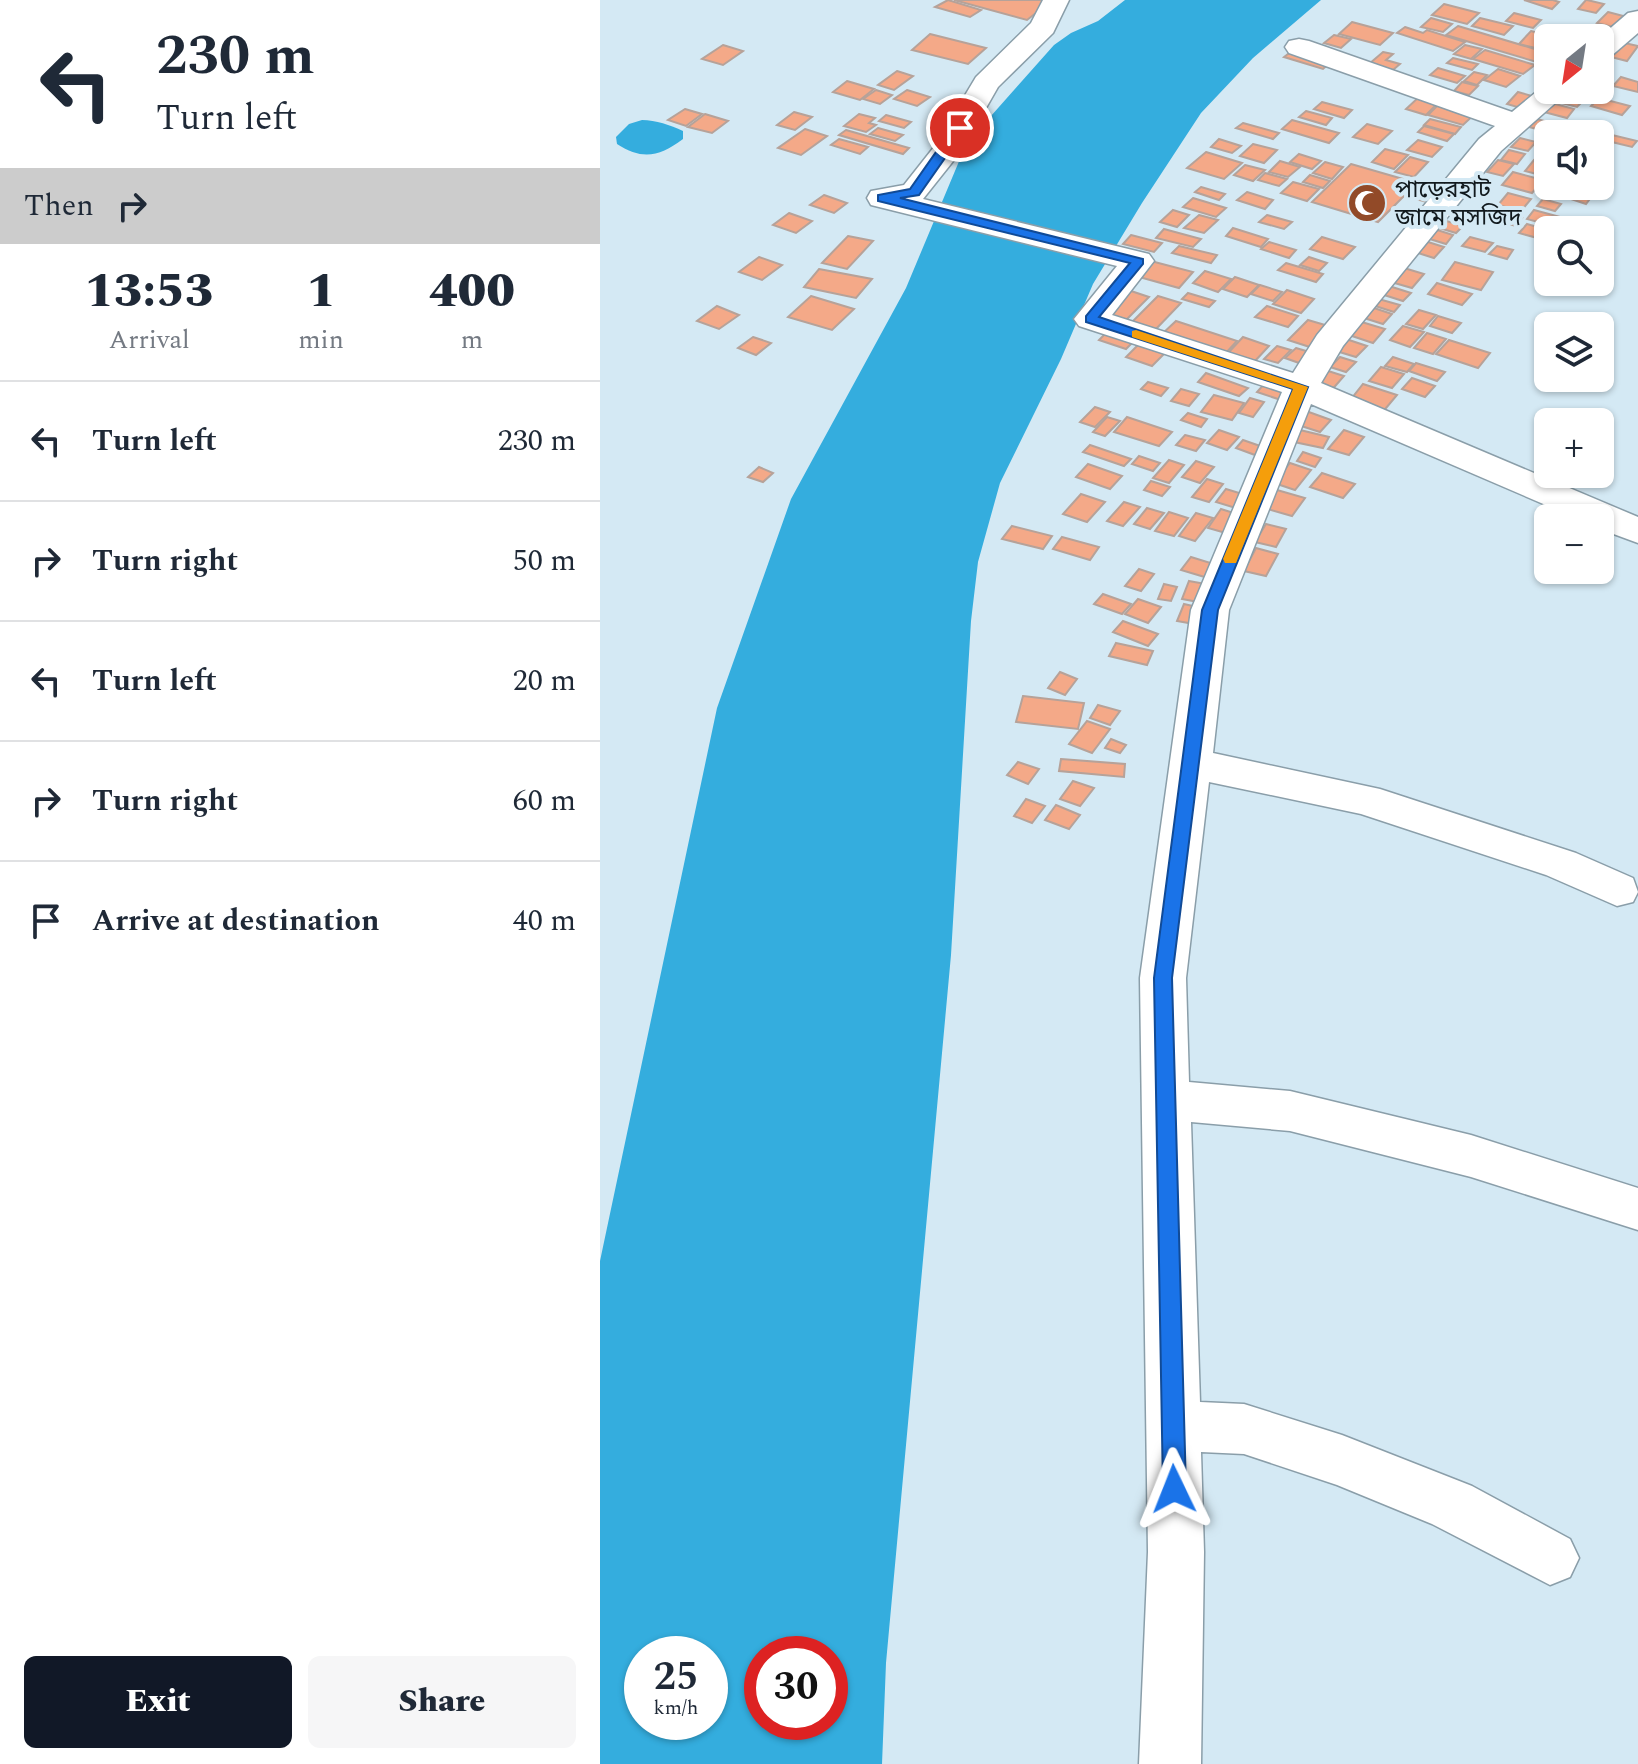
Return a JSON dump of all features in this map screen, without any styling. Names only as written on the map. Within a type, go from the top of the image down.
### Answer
[{"type":"street","points":[[1056,0],[1043,27],[986,83],[947,150],[914,192],[882,198],[1138,261],[1091,319],[1301,387],[1638,531]]},
{"type":"street","points":[[1614,39],[1638,19]]},
{"type":"street","points":[[1299,47],[1516,123]]},
{"type":"street","points":[[1170,1764],[1176,1552],[1163,978],[1210,610],[1301,387],[1329,342],[1490,145],[1539,104]]},
{"type":"street","points":[[1191,763],[1365,800],[1561,864],[1617,890]]},
{"type":"street","points":[[1165,1100],[1290,1111],[1471,1156],[1638,1209]]},
{"type":"street","points":[[1173,1426],[1244,1429],[1342,1461],[1452,1505],[1550,1558]]},
{"type":"water","points":[[1125,0],[1321,0],[1253,58],[1201,113],[1142,203],[1093,284],[1061,359],[1000,483],[978,562],[971,621],[951,955],[886,1663],[882,1764],[600,1764],[600,1261],[717,708],[791,499],[906,288],[960,159],[983,125],[1054,45],[1098,21]]},
{"type":"water","points":[[642,120],[663,123],[683,131],[683,139],[659,153],[651,154],[635,153],[617,144],[616,137],[629,124]]},
{"type":"building","points":[[948,0],[981,10],[970,17],[935,7]]},
{"type":"building","points":[[954,0],[1042,0],[1050,2],[1027,20]]},
{"type":"building","points":[[1524,0],[1553,0],[1559,2],[1552,9]]},
{"type":"building","points":[[1586,0],[1604,4],[1596,13],[1578,9]]},
{"type":"building","points":[[1444,4],[1479,13],[1467,24],[1432,15]]},
{"type":"building","points":[[1608,12],[1631,18],[1620,29],[1614,27],[1614,24],[1597,23]]},
{"type":"building","points":[[1514,13],[1541,20],[1533,28],[1506,21]]},
{"type":"building","points":[[1431,18],[1452,24],[1443,32],[1421,27]]},
{"type":"building","points":[[1480,18],[1513,26],[1504,35],[1472,26]]},
{"type":"building","points":[[1352,22],[1393,33],[1380,45],[1339,34]]},
{"type":"building","points":[[1458,26],[1534,49],[1534,61],[1446,35]]},
{"type":"building","points":[[1405,27],[1423,33],[1427,30],[1465,42],[1453,51],[1397,33]]},
{"type":"building","points":[[1531,31],[1534,32],[1534,48],[1519,44]]},
{"type":"building","points":[[930,34],[986,48],[968,64],[912,50]]},
{"type":"building","points":[[1334,35],[1351,39],[1341,48],[1324,43]]},
{"type":"building","points":[[1620,42],[1638,46],[1627,61],[1614,58],[1614,48]]},
{"type":"building","points":[[723,45],[743,51],[723,65],[702,59]]},
{"type":"building","points":[[1465,45],[1482,49],[1471,59],[1454,54]]},
{"type":"building","points":[[1293,50],[1332,61],[1323,69],[1284,57]]},
{"type":"building","points":[[1485,50],[1534,66],[1523,74],[1473,59]]},
{"type":"building","points":[[1383,52],[1393,54],[1386,60],[1400,64],[1393,70],[1369,64]]},
{"type":"building","points":[[1453,58],[1478,64],[1472,70],[1447,63]]},
{"type":"building","points":[[1438,68],[1465,76],[1457,83],[1430,75]]},
{"type":"building","points":[[1498,69],[1520,76],[1506,87],[1484,80]]},
{"type":"building","points":[[897,71],[913,76],[894,90],[878,85]]},
{"type":"building","points":[[1474,72],[1487,75],[1477,85],[1464,81]]},
{"type":"building","points":[[1621,77],[1638,82],[1638,92],[1614,86]]},
{"type":"building","points":[[847,81],[874,89],[860,100],[833,92]]},
{"type":"building","points":[[1462,82],[1478,86],[1469,95],[1454,91]]},
{"type":"building","points":[[876,90],[892,95],[880,104],[863,99]]},
{"type":"building","points":[[907,90],[930,97],[917,106],[894,99]]},
{"type":"building","points":[[1518,92],[1534,97],[1534,103],[1528,110],[1507,104]]},
{"type":"building","points":[[1420,96],[1440,101],[1426,115],[1406,109]]},
{"type":"building","points":[[1442,101],[1478,111],[1463,125],[1428,115]]},
{"type":"building","points":[[1322,102],[1352,110],[1344,118],[1314,109]]},
{"type":"building","points":[[1614,102],[1630,106],[1622,115],[1591,106]]},
{"type":"building","points":[[1546,104],[1574,109],[1567,118],[1540,111]]},
{"type":"building","points":[[685,109],[702,114],[686,126],[668,120]]},
{"type":"building","points":[[1306,111],[1332,118],[1326,125],[1299,117]]},
{"type":"building","points":[[794,112],[812,117],[795,130],[777,125]]},
{"type":"building","points":[[705,114],[728,121],[712,133],[688,127]]},
{"type":"building","points":[[859,114],[875,118],[869,123],[876,125],[866,132],[844,126]]},
{"type":"building","points":[[886,115],[911,122],[904,128],[879,121]]},
{"type":"building","points":[[1430,119],[1461,127],[1455,134],[1424,125]]},
{"type":"building","points":[[1292,120],[1339,133],[1329,143],[1282,129]]},
{"type":"building","points":[[1243,123],[1279,133],[1273,139],[1236,128]]},
{"type":"building","points":[[1367,124],[1392,131],[1378,144],[1353,137]]},
{"type":"building","points":[[1424,126],[1454,134],[1447,141],[1418,132]]},
{"type":"building","points":[[878,128],[903,135],[895,141],[870,134]]},
{"type":"building","points":[[805,129],[827,136],[801,155],[778,148]]},
{"type":"building","points":[[846,130],[909,148],[903,154],[839,135]]},
{"type":"building","points":[[1614,135],[1637,141],[1632,147],[1614,142]]},
{"type":"building","points":[[1520,138],[1534,142],[1528,151],[1511,147]]},
{"type":"building","points":[[839,139],[868,147],[860,154],[831,145]]},
{"type":"building","points":[[1219,139],[1241,146],[1232,153],[1211,147]]},
{"type":"building","points":[[1418,140],[1442,147],[1432,157],[1407,150]]},
{"type":"building","points":[[1253,144],[1277,150],[1264,163],[1240,156]]},
{"type":"building","points":[[1385,149],[1408,155],[1394,169],[1372,162]]},
{"type":"building","points":[[1509,150],[1525,154],[1517,164],[1501,160]]},
{"type":"building","points":[[1206,152],[1242,163],[1224,179],[1187,168]]},
{"type":"building","points":[[1299,154],[1321,161],[1312,169],[1290,162]]},
{"type":"building","points":[[1410,157],[1428,162],[1414,177],[1395,172]]},
{"type":"building","points":[[1498,160],[1514,164],[1503,176],[1487,172]]},
{"type":"building","points":[[1534,160],[1534,173],[1525,171]]},
{"type":"building","points":[[1280,161],[1300,167],[1288,177],[1269,172]]},
{"type":"building","points":[[1325,162],[1343,167],[1332,179],[1313,173]]},
{"type":"building","points":[[1351,164],[1417,183],[1378,222],[1312,202]]},
{"type":"building","points":[[1245,165],[1265,170],[1253,181],[1234,175]]},
{"type":"building","points":[[1513,172],[1534,178],[1532,193],[1502,185]]},
{"type":"building","points":[[1265,173],[1287,179],[1279,186],[1258,180]]},
{"type":"building","points":[[1310,175],[1330,181],[1323,188],[1303,182]]},
{"type":"building","points":[[1293,182],[1319,189],[1307,201],[1281,193]]},
{"type":"building","points":[[1429,184],[1447,190],[1434,204],[1416,199]]},
{"type":"building","points":[[1201,187],[1225,194],[1219,200],[1195,192]]},
{"type":"building","points":[[1247,192],[1273,200],[1265,209],[1237,200]]},
{"type":"building","points":[[1508,193],[1531,199],[1521,211],[1498,205]]},
{"type":"building","points":[[824,195],[847,203],[834,213],[810,205]]},
{"type":"building","points":[[1193,198],[1226,208],[1216,217],[1183,207]]},
{"type":"building","points":[[1542,200],[1561,204],[1555,211],[1537,206]]},
{"type":"building","points":[[1173,210],[1189,215],[1177,227],[1160,222]]},
{"type":"building","points":[[1493,210],[1522,218],[1516,226],[1487,217]]},
{"type":"building","points":[[1534,210],[1556,216],[1534,216],[1534,221],[1527,219]]},
{"type":"building","points":[[789,213],[812,221],[796,233],[773,225]]},
{"type":"building","points":[[1199,215],[1218,220],[1204,233],[1184,228]]},
{"type":"building","points":[[1267,215],[1292,222],[1284,229],[1259,222]]},
{"type":"building","points":[[1443,220],[1463,226],[1456,233],[1436,227]]},
{"type":"building","points":[[1527,224],[1534,226],[1534,237],[1519,233]]},
{"type":"building","points":[[1233,228],[1268,239],[1261,247],[1226,236]]},
{"type":"building","points":[[1431,228],[1453,235],[1446,244],[1423,237]]},
{"type":"building","points":[[1164,229],[1201,239],[1193,247],[1156,238]]},
{"type":"building","points":[[1131,235],[1162,243],[1154,252],[1123,244]]},
{"type":"building","points":[[848,236],[873,241],[847,269],[822,263]]},
{"type":"building","points":[[1322,237],[1355,247],[1343,259],[1310,249]]},
{"type":"building","points":[[1470,237],[1493,243],[1485,252],[1462,246]]},
{"type":"building","points":[[1269,242],[1296,250],[1289,258],[1261,249]]},
{"type":"building","points":[[1428,242],[1444,247],[1434,258],[1418,253]]},
{"type":"building","points":[[1179,246],[1217,255],[1211,263],[1172,253]]},
{"type":"building","points":[[1497,246],[1513,250],[1507,259],[1489,254]]},
{"type":"building","points":[[759,257],[782,265],[762,280],[739,272]]},
{"type":"building","points":[[1309,257],[1327,263],[1319,271],[1300,265]]},
{"type":"building","points":[[1147,260],[1193,272],[1179,288],[1132,275]]},
{"type":"building","points":[[1455,262],[1493,272],[1481,290],[1442,280]]},
{"type":"building","points":[[1286,263],[1323,274],[1316,282],[1278,270]]},
{"type":"building","points":[[1404,268],[1424,274],[1412,288],[1391,282]]},
{"type":"building","points":[[819,269],[872,279],[856,298],[804,287]]},
{"type":"building","points":[[1205,271],[1231,279],[1218,292],[1193,283]]},
{"type":"building","points":[[1235,277],[1259,285],[1247,297],[1223,289]]},
{"type":"building","points":[[1437,283],[1472,294],[1462,305],[1428,294]]},
{"type":"building","points":[[1260,285],[1282,292],[1273,301],[1251,294]]},
{"type":"building","points":[[1389,286],[1411,293],[1403,301],[1381,294]]},
{"type":"building","points":[[1128,290],[1149,297],[1125,321],[1104,314]]},
{"type":"building","points":[[1287,290],[1314,299],[1301,313],[1273,304]]},
{"type":"building","points":[[1188,293],[1215,301],[1209,307],[1182,299]]},
{"type":"building","points":[[811,296],[854,309],[832,330],[788,317]]},
{"type":"building","points":[[1158,296],[1181,303],[1155,330],[1132,322]]},
{"type":"building","points":[[1375,298],[1400,305],[1394,312],[1369,304]]},
{"type":"building","points":[[717,306],[739,315],[719,329],[697,321]]},
{"type":"building","points":[[1267,306],[1298,316],[1288,327],[1255,317]]},
{"type":"building","points":[[1374,308],[1392,314],[1383,324],[1364,318]]},
{"type":"building","points":[[1419,310],[1436,315],[1423,329],[1406,324]]},
{"type":"building","points":[[1438,316],[1461,323],[1452,333],[1430,326]]},
{"type":"building","points":[[1308,320],[1332,327],[1313,348],[1288,340]]},
{"type":"building","points":[[1355,320],[1385,329],[1373,343],[1343,333]]},
{"type":"building","points":[[1176,321],[1237,341],[1224,355],[1162,334]]},
{"type":"building","points":[[1403,326],[1424,332],[1410,347],[1390,340]]},
{"type":"building","points":[[1108,331],[1135,340],[1126,349],[1099,340]]},
{"type":"building","points":[[1427,333],[1446,339],[1433,354],[1414,348]]},
{"type":"building","points":[[753,337],[771,343],[756,355],[738,348]]},
{"type":"building","points":[[1243,337],[1269,346],[1255,361],[1228,353]]},
{"type":"building","points":[[1346,339],[1367,346],[1356,357],[1336,351]]},
{"type":"building","points":[[1449,340],[1490,353],[1478,368],[1436,354]]},
{"type":"building","points":[[1141,342],[1167,351],[1152,366],[1126,357]]},
{"type":"building","points":[[1277,346],[1291,350],[1278,363],[1264,359]]},
{"type":"building","points":[[1296,348],[1313,353],[1302,364],[1285,358]]},
{"type":"building","points":[[1340,357],[1356,362],[1346,372],[1330,367]]},
{"type":"building","points":[[1393,357],[1414,364],[1407,372],[1385,366]]},
{"type":"building","points":[[1416,363],[1445,372],[1437,381],[1409,371]]},
{"type":"building","points":[[1381,367],[1404,374],[1392,388],[1369,381]]},
{"type":"building","points":[[1325,370],[1344,376],[1330,392],[1311,385]]},
{"type":"building","points":[[1206,373],[1248,388],[1239,396],[1198,382]]},
{"type":"building","points":[[1412,378],[1435,386],[1425,397],[1402,389]]},
{"type":"building","points":[[1267,381],[1294,390],[1284,401],[1257,392]]},
{"type":"building","points":[[1148,382],[1168,388],[1161,396],[1141,389]]},
{"type":"building","points":[[1363,384],[1397,395],[1381,414],[1348,403]]},
{"type":"building","points":[[1181,389],[1199,394],[1189,406],[1171,401]]},
{"type":"building","points":[[1214,395],[1244,403],[1232,420],[1201,412]]},
{"type":"building","points":[[1250,398],[1264,402],[1253,417],[1239,413]]},
{"type":"building","points":[[1095,407],[1110,412],[1095,427],[1080,422]]},
{"type":"building","points":[[1306,411],[1331,420],[1320,432],[1295,424]]},
{"type":"building","points":[[1188,413],[1207,419],[1201,427],[1181,420]]},
{"type":"building","points":[[1107,417],[1120,421],[1105,436],[1093,432]]},
{"type":"building","points":[[1127,417],[1172,432],[1159,446],[1114,432]]},
{"type":"building","points":[[1219,430],[1239,437],[1227,450],[1207,443]]},
{"type":"building","points":[[1300,430],[1329,437],[1323,448],[1294,442]]},
{"type":"building","points":[[1344,430],[1364,437],[1349,455],[1328,449]]},
{"type":"building","points":[[1185,435],[1205,440],[1196,451],[1176,445]]},
{"type":"building","points":[[1243,440],[1263,447],[1255,455],[1236,448]]},
{"type":"building","points":[[1090,445],[1131,459],[1124,466],[1083,452]]},
{"type":"building","points":[[1303,452],[1321,458],[1315,467],[1297,461]]},
{"type":"building","points":[[1139,456],[1160,463],[1153,471],[1132,464]]},
{"type":"building","points":[[1169,460],[1184,465],[1169,483],[1153,478]]},
{"type":"building","points":[[1196,461],[1214,467],[1200,483],[1182,477]]},
{"type":"building","points":[[1290,463],[1311,470],[1295,490],[1274,483]]},
{"type":"building","points":[[1088,464],[1122,476],[1110,489],[1076,477]]},
{"type":"building","points":[[759,467],[773,473],[763,482],[748,477]]},
{"type":"building","points":[[1322,473],[1355,484],[1343,498],[1310,487]]},
{"type":"building","points":[[1207,479],[1223,484],[1209,502],[1192,497]]},
{"type":"building","points":[[1151,481],[1170,487],[1162,496],[1144,490]]},
{"type":"building","points":[[1226,489],[1249,496],[1239,509],[1216,502]]},
{"type":"building","points":[[1277,490],[1305,498],[1292,516],[1264,508]]},
{"type":"building","points":[[1081,494],[1105,502],[1087,522],[1063,514]]},
{"type":"building","points":[[1124,502],[1140,507],[1123,526],[1107,521]]},
{"type":"building","points":[[1147,508],[1164,513],[1150,529],[1134,524]]},
{"type":"building","points":[[1221,509],[1240,515],[1226,533],[1208,528]]},
{"type":"building","points":[[1169,512],[1188,518],[1174,536],[1155,531]]},
{"type":"building","points":[[1196,513],[1213,518],[1195,541],[1179,536]]},
{"type":"building","points":[[1266,524],[1286,529],[1276,547],[1255,542]]},
{"type":"building","points":[[1012,526],[1052,536],[1043,549],[1002,539]]},
{"type":"building","points":[[1062,537],[1099,547],[1090,560],[1053,549]]},
{"type":"building","points":[[1256,548],[1278,554],[1266,576],[1244,571]]},
{"type":"building","points":[[1191,557],[1217,565],[1208,578],[1181,570]]},
{"type":"building","points":[[1139,569],[1154,574],[1141,591],[1125,586]]},
{"type":"building","points":[[1189,581],[1211,585],[1204,603],[1182,599]]},
{"type":"building","points":[[1164,584],[1177,587],[1171,601],[1158,599]]},
{"type":"building","points":[[1103,594],[1131,604],[1122,614],[1094,604]]},
{"type":"building","points":[[1138,599],[1161,607],[1148,623],[1125,614]]},
{"type":"building","points":[[1184,604],[1206,609],[1200,625],[1177,621]]},
{"type":"building","points":[[1123,621],[1158,634],[1148,646],[1113,632]]},
{"type":"building","points":[[1116,643],[1153,651],[1147,665],[1109,656]]},
{"type":"building","points":[[1060,672],[1077,679],[1065,695],[1048,688]]},
{"type":"building","points":[[1023,696],[1084,703],[1078,729],[1016,722]]},
{"type":"building","points":[[1098,705],[1120,711],[1110,725],[1090,718]]},
{"type":"building","points":[[1087,721],[1110,729],[1092,753],[1069,744]]},
{"type":"building","points":[[1111,739],[1126,745],[1120,753],[1105,748]]},
{"type":"building","points":[[1061,759],[1125,764],[1124,777],[1059,771]]},
{"type":"building","points":[[1018,762],[1039,769],[1028,784],[1007,775]]},
{"type":"building","points":[[1073,781],[1094,788],[1080,806],[1060,799]]},
{"type":"building","points":[[1026,799],[1045,806],[1032,823],[1014,816]]},
{"type":"building","points":[[1056,805],[1080,815],[1069,829],[1045,820]]},
{"type":"slow traffic","points":[[1136,334],[1301,387],[1230,559]]},
{"type":"place","name":"পাড়েরহাট জামে মসজিদ","points":[[1367,203]]},
{"type":"route","points":[[960,128],[914,192],[882,198],[1138,261],[1091,319],[1301,387],[1210,610],[1163,978],[1174,1489]]}]
